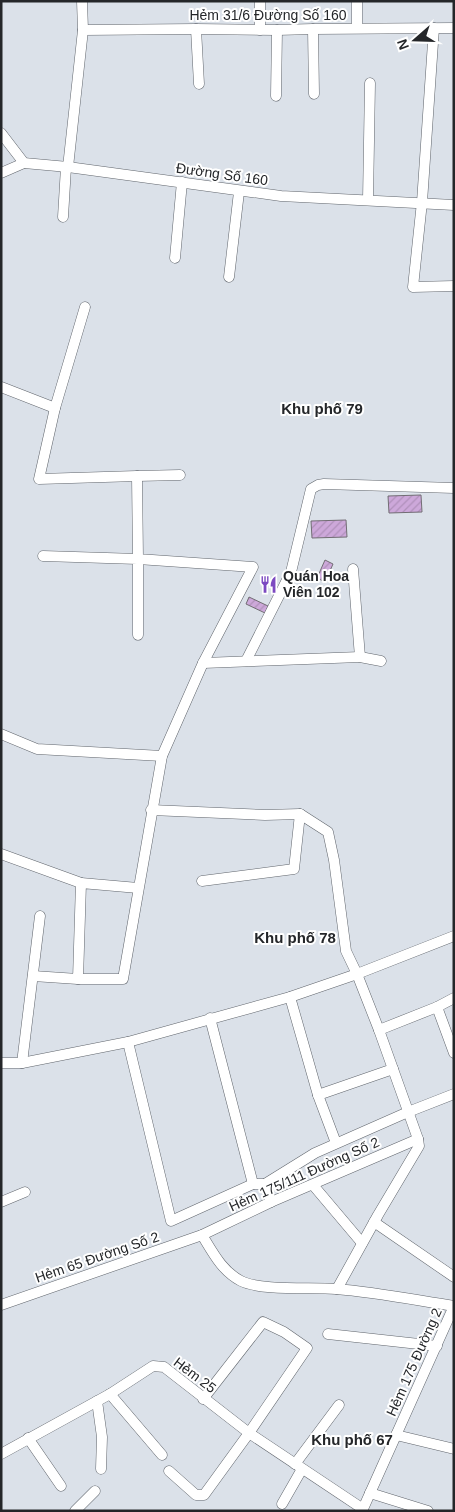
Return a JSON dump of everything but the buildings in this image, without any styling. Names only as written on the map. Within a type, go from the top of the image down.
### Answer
[{"type":"street","points":[[62,217],[83,30],[82,1]]},
{"type":"street","points":[[260,1],[260,30]]},
{"type":"street","points":[[357,1],[357,28]]},
{"type":"street","points":[[313,28],[314,94]]},
{"type":"street","points":[[434,28],[422,202],[413,287],[454,286]]},
{"type":"street","name":"Hẻm 31/6 Đường Số 160","points":[[83,30],[454,28]]},
{"type":"street","points":[[196,29],[199,84]]},
{"type":"street","points":[[276,96],[277,30]]},
{"type":"street","points":[[368,200],[370,83]]},
{"type":"street","points":[[1,133],[24,164],[1,173]]},
{"type":"street","name":"Đường Số 160","points":[[24,164],[67,167],[182,182],[239,192],[454,205]]},
{"type":"street","points":[[175,258],[182,182]]},
{"type":"street","points":[[229,277],[239,192]]},
{"type":"street","points":[[85,307],[56,408],[39,479],[180,475]]},
{"type":"street","points":[[1,387],[56,408]]},
{"type":"street","points":[[137,476],[138,635]]},
{"type":"street","points":[[246,660],[291,572],[311,489],[324,484],[454,488]]},
{"type":"street","points":[[33,976],[123,979],[151,810],[162,756],[202,663],[253,567],[138,559],[43,556]]},
{"type":"street","points":[[353,569],[360,657]]},
{"type":"street","points":[[202,663],[360,657],[381,660]]},
{"type":"street","points":[[1,734],[37,749],[162,756]]},
{"type":"street","points":[[151,810],[265,816],[300,814],[328,832],[334,860],[346,951],[380,1030],[418,1138],[418,1146],[337,1289]]},
{"type":"street","points":[[202,881],[294,869],[300,814]]},
{"type":"street","points":[[1,854],[81,883],[138,888]]},
{"type":"street","points":[[78,979],[81,883]]},
{"type":"street","points":[[22,1063],[40,916]]},
{"type":"street","points":[[1,1062],[22,1063],[128,1042],[290,997],[357,974],[454,936]]},
{"type":"street","points":[[290,997],[318,1095],[336,1144]]},
{"type":"street","points":[[380,1030],[437,1007],[454,998]]},
{"type":"street","points":[[437,1007],[454,1053]]},
{"type":"street","points":[[210,1018],[253,1184]]},
{"type":"street","points":[[128,1042],[171,1220],[253,1184],[264,1184],[314,1153],[454,1094]]},
{"type":"street","points":[[318,1095],[393,1069]]},
{"type":"street","name":"Hẻm 175/111 Đường Số 2","points":[[202,1235],[418,1138]]},
{"type":"street","points":[[264,1184],[272,1202]]},
{"type":"street","points":[[313,1185],[362,1243]]},
{"type":"street","points":[[1,1202],[25,1192]]},
{"type":"street","points":[[374,1222],[454,1277]]},
{"type":"street","points":[[202,1235],[228,1273],[243,1282],[256,1286],[337,1289],[454,1306]]},
{"type":"street","name":"Hẻm 65 Đường Số 2","points":[[1,1305],[202,1235]]},
{"type":"street","name":"Hẻm 175 Đường 2","points":[[363,1510],[454,1306]]},
{"type":"street","points":[[169,1471],[196,1495],[204,1495],[307,1348],[284,1332],[263,1322],[203,1399]]},
{"type":"street","points":[[328,1334],[437,1346]]},
{"type":"street","name":"Hẻm 25","points":[[1,1454],[110,1394],[153,1366],[164,1367],[249,1433],[363,1510]]},
{"type":"street","points":[[110,1394],[162,1455]]},
{"type":"street","points":[[97,1401],[102,1437],[102,1469]]},
{"type":"street","points":[[282,1504],[298,1466],[339,1405]]},
{"type":"street","points":[[396,1434],[454,1449]]},
{"type":"street","points":[[28,1438],[61,1486]]},
{"type":"street","points":[[75,1511],[95,1491]]},
{"type":"street","points":[[370,1493],[428,1511]]},
{"type":"place","name":"Quán Hoa Viên 102","points":[[269,584]]},
{"type":"district","name":"Khu phố 79","points":[[322,409]]},
{"type":"district","name":"Khu phố 78","points":[[295,938]]},
{"type":"district","name":"Khu phố 67","points":[[352,1440]]}]
